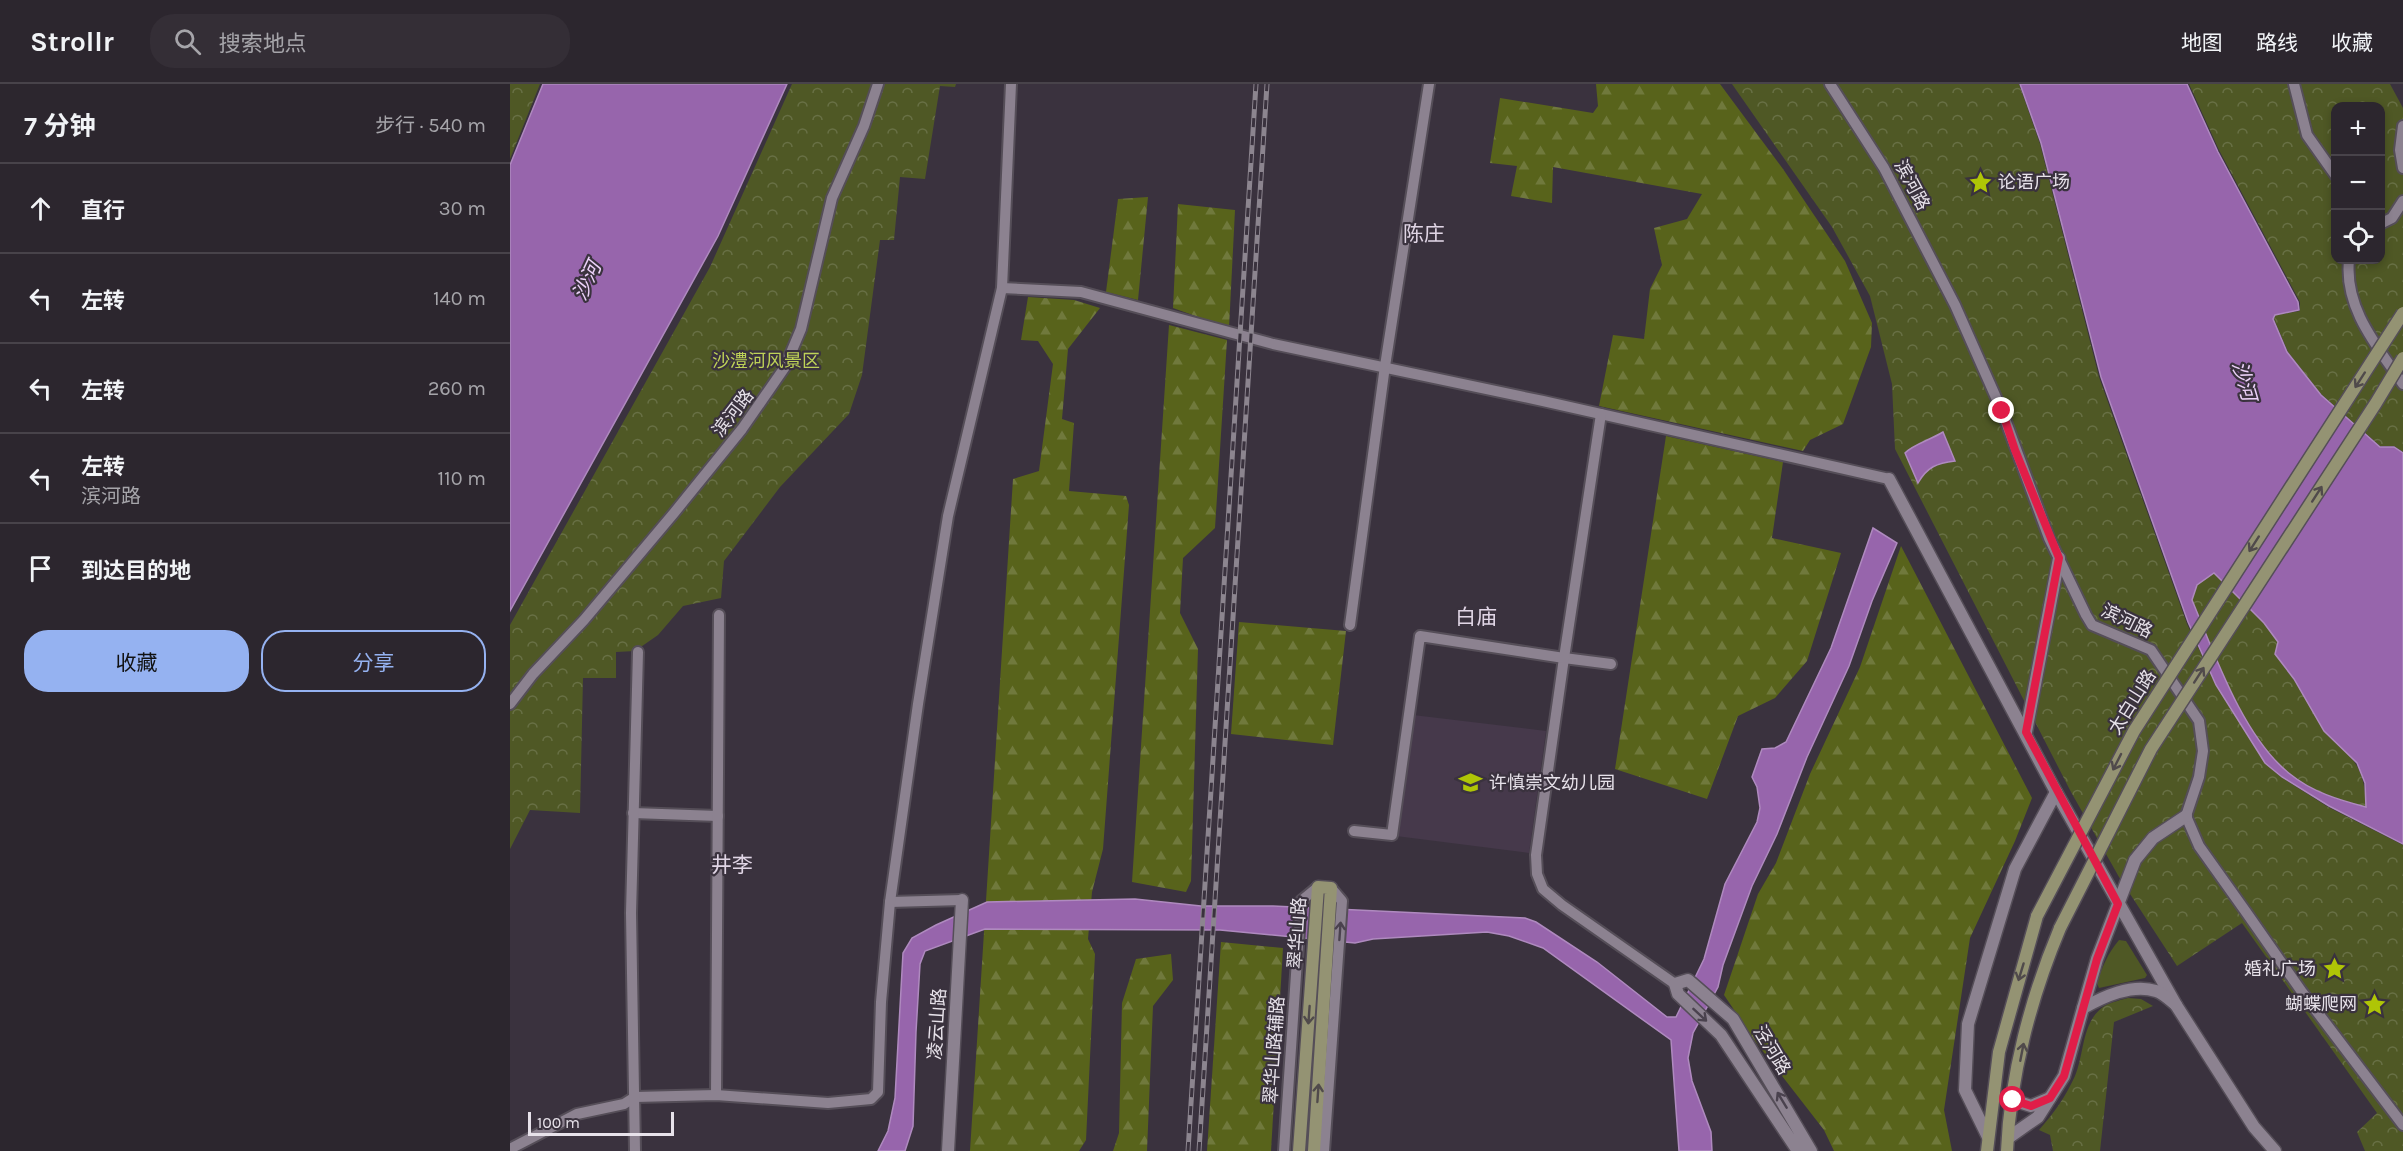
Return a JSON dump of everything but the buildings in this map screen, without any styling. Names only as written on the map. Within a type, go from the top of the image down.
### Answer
[{"type":"main road","name":"太白山路","points":[[1987,1151],[1999,1052],[2037,916],[2134,731],[2403,313]]},
{"type":"main road","points":[[2008,1147],[2013,1100],[2026,1030],[2050,952],[2060,928],[2151,749],[2403,358]]},
{"type":"main road","name":"翠华山路","points":[[1299,1151],[1317,887],[1331,888],[1336,901],[1314,1151]]},
{"type":"street","name":"滨河路","points":[[510,704],[533,674],[584,620],[681,505],[742,429],[785,367],[801,329],[832,198],[864,126],[878,84]]},
{"type":"street","points":[[510,1149],[577,1114],[624,1104],[635,1097],[716,1095],[828,1103],[871,1099],[878,1092],[881,1002],[890,902],[948,516],[1002,288],[1011,84]]},
{"type":"street","points":[[1350,625],[1385,366],[1429,84]]},
{"type":"street","name":"滨河路","points":[[1830,84],[1884,168],[1955,305],[2002,411],[2015,450],[2059,558],[2092,625],[2151,650],[2199,721],[2203,751],[2199,777],[2186,816]]},
{"type":"street","points":[[2294,84],[2307,135],[2331,169]]},
{"type":"street","points":[[2403,126],[2400,150],[2403,168]]},
{"type":"street","points":[[2385,222],[2392,218],[2403,201]]},
{"type":"street","points":[[2349,264],[2347,278],[2354,305],[2367,332],[2403,384]]},
{"type":"street","points":[[1002,288],[1081,292],[1273,344],[1385,366],[1890,479],[2056,792],[2110,885],[2118,904],[2176,1005],[2254,1127],[2275,1151]]},
{"type":"street","points":[[1601,414],[1536,855],[1537,874],[1543,889],[1562,905],[1676,989]]},
{"type":"street","points":[[2026,732],[2059,558]]},
{"type":"street","points":[[716,1095],[719,615]]},
{"type":"street","points":[[1354,831],[1392,836],[1420,636],[1611,664]]},
{"type":"street","points":[[635,1151],[631,913],[638,652]]},
{"type":"street","points":[[1988,1137],[1965,1090],[1968,1024],[2015,869],[2056,792]]},
{"type":"street","points":[[633,813],[718,816]]},
{"type":"street","points":[[2008,1147],[2038,1117],[2064,1076],[2097,959],[2118,904],[2138,865],[2153,838],[2186,816],[2199,846],[2302,992],[2403,1125]]},
{"type":"street","name":"翠华山路辅路","points":[[1284,1151],[1301,901],[1317,887]]},
{"type":"street","points":[[890,902],[962,902]]},
{"type":"street","name":"凌云山路","points":[[948,1151],[962,902]]},
{"type":"street","points":[[1324,1151],[1332,960]]},
{"type":"street","name":"泾河路","points":[[1798,1151],[1721,1035],[1676,989],[1688,980],[1733,1019],[1811,1151]]},
{"type":"street","points":[[2083,1008],[2107,995],[2143,989],[2158,991],[2176,1005]]},
{"type":"street","points":[[2013,1100],[2031,1106],[2050,1098]]},
{"type":"shaded area","name":"许慎崇文幼儿园","points":[[1413,715],[1546,731],[1529,853],[1396,836]]},
{"type":"green space","points":[[510,84],[540,84],[510,159]]},
{"type":"green space","name":"沙澧河风景区","points":[[792,84],[956,84],[955,87],[940,86],[925,179],[900,177],[894,240],[880,240],[862,375],[849,414],[780,487],[724,561],[721,598],[683,606],[658,635],[635,651],[616,652],[616,678],[583,678],[580,813],[530,810],[510,849],[510,625],[710,267]]},
{"type":"green space","points":[[1596,84],[1720,84],[1783,169],[1845,261],[1872,323],[1871,347],[1843,424],[1810,440],[1803,451],[1599,406],[1613,335],[1644,339],[1650,289],[1662,265],[1654,228],[1687,219],[1702,194],[1553,167],[1552,203],[1511,196],[1517,166],[1490,163],[1500,98],[1593,113],[1598,106]]},
{"type":"green space","points":[[1732,84],[2019,84],[2040,144],[2099,377],[2187,624],[2216,685],[2265,763],[2281,777],[2328,807],[2403,845],[2403,1151],[2365,1151],[2357,1132],[2377,1113],[2242,923],[2177,966],[2119,877],[2071,792],[1895,449],[1892,384],[1870,296],[1832,227]]},
{"type":"green space","points":[[2189,84],[2390,84],[2403,108],[2403,452],[2394,446],[2380,446],[2321,394],[2288,352],[2274,319],[2275,315],[2300,311],[2300,302],[2219,150]]},
{"type":"green space","points":[[1148,197],[1138,300],[1106,292],[1118,199]]},
{"type":"green space","points":[[1178,204],[1235,210],[1229,328],[1173,308]]},
{"type":"green space","points":[[1028,297],[1074,300],[1100,308],[1068,349],[1062,419],[1074,423],[1069,491],[1126,496],[1129,505],[1103,849],[1092,892],[1088,939],[1095,954],[1086,1140],[1079,1151],[970,1151],[1013,479],[1039,471],[1053,364],[1038,341],[1021,340]]},
{"type":"green space","points":[[1169,325],[1227,340],[1215,528],[1183,558],[1180,613],[1198,649],[1191,881],[1186,892],[1132,882]]},
{"type":"green space","points":[[1666,436],[1783,462],[1772,538],[1841,553],[1807,661],[1775,698],[1738,716],[1707,799],[1615,769]]},
{"type":"green space","points":[[1901,546],[2032,798],[2015,841],[1970,938],[1944,1110],[1952,1151],[1834,1151],[1824,1130],[1755,1041],[1724,995],[1758,894],[1776,863],[1810,774],[1860,667]]},
{"type":"green space","points":[[2214,573],[2264,623],[2278,642],[2275,654],[2357,766],[2364,785],[2366,807],[2326,795],[2308,786],[2290,774],[2258,739],[2232,693],[2192,600],[2197,585]]},
{"type":"green space","points":[[1239,622],[1346,631],[1333,745],[1231,734]]},
{"type":"green space","points":[[2119,940],[2126,941],[2147,975],[2145,978],[2099,988],[2097,983],[2103,966]]},
{"type":"green space","points":[[1221,942],[1283,948],[1271,1151],[1207,1151]]},
{"type":"green space","points":[[1171,954],[1173,980],[1153,1006],[1147,1151],[1113,1151],[1119,1133],[1122,1003],[1136,959]]},
{"type":"green space","points":[[2128,998],[2141,999],[2153,1006],[2114,1022],[2100,1151],[2053,1151],[2050,1135],[2039,1130],[2059,1104],[2075,1076],[2092,1019],[2106,1005]]},
{"type":"water","name":"沙河","points":[[543,84],[787,84],[718,236],[510,611],[510,165]]},
{"type":"water","name":"沙河","points":[[2020,84],[2187,84],[2218,152],[2298,302],[2299,310],[2275,315],[2273,319],[2287,352],[2321,395],[2380,447],[2394,447],[2403,453],[2403,844],[2329,806],[2282,777],[2265,763],[2216,685],[2188,622],[2101,377],[2041,143]],"holes":[[[2214,573],[2264,623],[2278,642],[2275,654],[2294,679],[2324,731],[2357,763],[2365,783],[2366,807],[2326,795],[2307,786],[2273,758],[2258,739],[2232,694],[2192,600],[2197,585]]]},
{"type":"water","points":[[1943,432],[1955,461],[1933,467],[1918,483],[1905,453],[1912,447]]},
{"type":"water","points":[[1873,528],[1897,543],[1872,601],[1849,666],[1807,757],[1777,834],[1752,886],[1723,965],[1718,987],[1693,1033],[1688,1058],[1692,1081],[1711,1132],[1712,1151],[1679,1151],[1671,1040],[1543,948],[1509,936],[1487,932],[1373,939],[1355,943],[1220,930],[985,929],[925,951],[920,964],[913,1126],[905,1151],[878,1151],[888,1131],[895,1098],[903,953],[912,938],[987,902],[1135,899],[1201,906],[1273,906],[1525,918],[1536,922],[1597,962],[1667,1017],[1676,1017],[1704,959],[1725,884],[1757,822],[1760,808],[1757,787],[1752,777],[1762,749],[1775,748],[1786,742],[1831,648]]},
{"type":"railway","points":[[1188,1151],[1256,84]]},
{"type":"railway","points":[[1199,1151],[1267,84]]},
{"type":"place","name":"论语广场","points":[[1980,182]]},
{"type":"place","name":"许慎崇文幼儿园","points":[[1471,783]]},
{"type":"place","name":"婚礼广场","points":[[2334,969]]},
{"type":"place","name":"蝴蝶爬网","points":[[2375,1004]]},
{"type":"district","name":"陈庄","points":[[1424,234]]},
{"type":"district","name":"白庙","points":[[1476,617]]},
{"type":"district","name":"井李","points":[[732,865]]},
{"type":"route","points":[[2002,411],[2049,538],[2059,558],[2026,732],[2056,792],[2110,885],[2118,904],[2097,959],[2064,1076],[2050,1098],[2031,1106],[2013,1100]]}]
